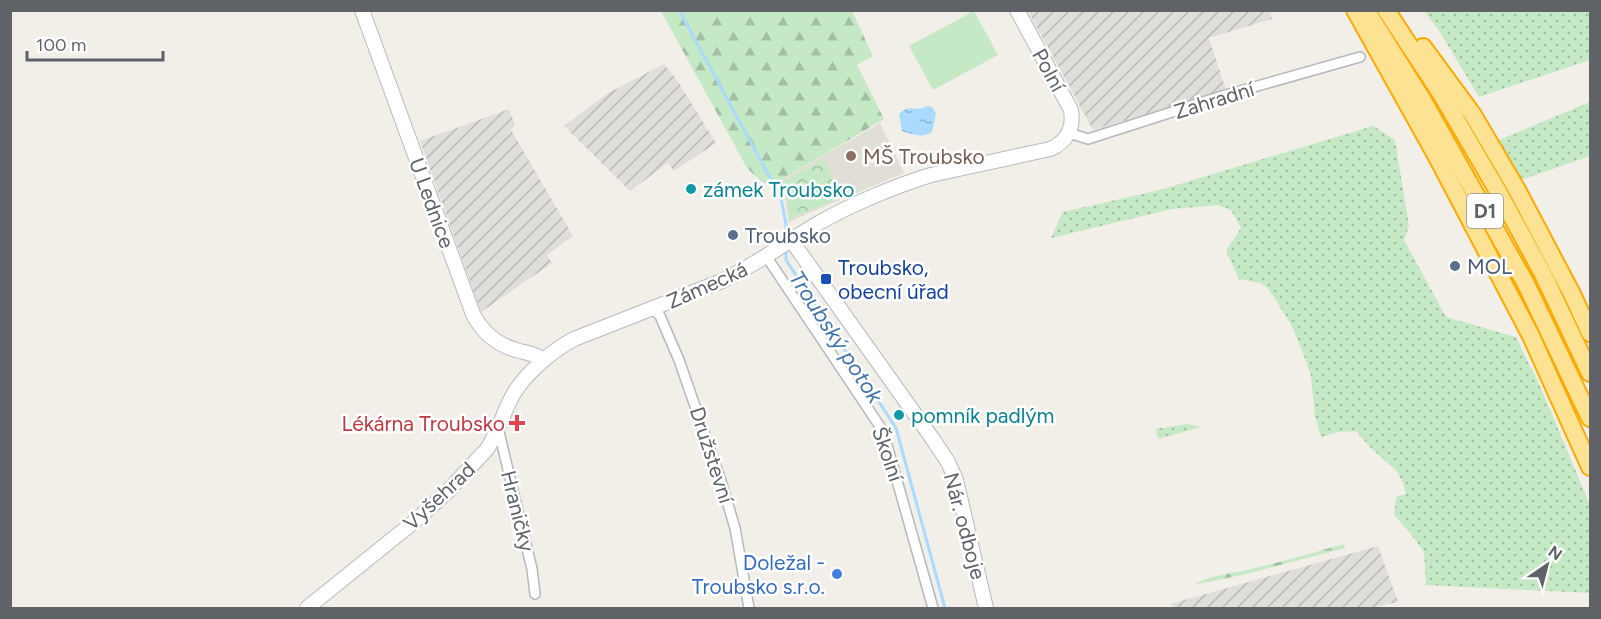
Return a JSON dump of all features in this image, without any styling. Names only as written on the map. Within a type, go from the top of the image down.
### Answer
[{"type":"highway","points":[[1355,10],[1436,154],[1531,336],[1590,467]]},
{"type":"highway","name":"D1","points":[[1366,10],[1422,99],[1526,284],[1590,418]]},
{"type":"highway","name":"D1","points":[[1386,10],[1440,92],[1499,193],[1543,274],[1590,373]]},
{"type":"highway","points":[[1391,10],[1418,41],[1473,115],[1516,188],[1590,333]]},
{"type":"street","name":"U Lednice","points":[[362,10],[473,314],[487,334],[502,344],[536,355],[543,360]]},
{"type":"street","name":"Polní","points":[[1017,10],[1071,110],[1072,120],[1069,133]]},
{"type":"street","name":"Zahradní","points":[[1069,133],[1088,139],[1222,96],[1360,57]]},
{"type":"street","name":"Zámecká","points":[[543,360],[574,339],[742,272],[820,222],[867,200],[931,175],[1050,149],[1059,144],[1069,133]]},
{"type":"street","name":"Nár. odboje","points":[[786,244],[948,462],[956,480],[986,609]]},
{"type":"street","name":"Školní","points":[[766,256],[883,431],[933,609]]},
{"type":"street","name":"Družstevní","points":[[653,309],[660,316],[679,360],[721,481],[735,528],[749,609]]},
{"type":"street","name":"Vyšehrad","points":[[308,609],[447,492],[487,449],[514,392],[543,360]]},
{"type":"street","name":"Hraničky","points":[[498,428],[532,569],[535,594]]},
{"type":"shaded area","points":[[1028,11],[1270,11],[1272,19],[1209,38],[1226,90],[1093,130]]},
{"type":"shaded area","points":[[664,64],[677,80],[716,143],[674,171],[668,163],[630,191],[564,126],[608,93]]},
{"type":"shaded area","points":[[509,109],[515,125],[511,130],[573,236],[547,255],[552,263],[481,312],[420,141]]},
{"type":"shaded area","points":[[880,123],[904,173],[789,223],[784,194],[778,182]]},
{"type":"shaded area","points":[[1378,546],[1398,602],[1371,608],[1174,608],[1170,604]]},
{"type":"green space","points":[[661,11],[852,11],[873,56],[857,65],[884,119],[778,182],[763,183],[747,168]]},
{"type":"green space","points":[[974,11],[998,55],[933,90],[909,46]]},
{"type":"green space","points":[[1424,11],[1590,11],[1590,60],[1479,97],[1440,32]]},
{"type":"green space","points":[[1590,102],[1590,156],[1518,181],[1499,140]]},
{"type":"green space","points":[[1373,126],[1395,140],[1409,226],[1404,240],[1446,317],[1516,337],[1540,386],[1590,505],[1590,593],[1426,585],[1424,552],[1394,515],[1396,497],[1406,494],[1397,471],[1356,431],[1339,432],[1321,437],[1315,416],[1311,376],[1292,326],[1268,288],[1260,283],[1239,279],[1226,251],[1241,228],[1231,210],[1218,205],[1172,209],[1051,238],[1063,212],[1160,190]]},
{"type":"green space","points":[[824,159],[840,198],[790,220],[786,194],[780,184]]},
{"type":"green space","points":[[1188,424],[1201,427],[1158,439],[1156,429]]},
{"type":"green space","points":[[1344,544],[1345,548],[1194,585],[1212,577],[1260,567]]},
{"type":"water","points":[[932,107],[936,113],[932,132],[914,135],[902,131],[899,115],[902,111]]},
{"type":"waterway","name":"Troubský potok","points":[[679,10],[781,198],[786,237]]},
{"type":"waterway","name":"Troubský potok","points":[[786,250],[786,260],[896,428],[945,608]]},
{"type":"place","name":"MŠ Troubsko","points":[[851,156]]},
{"type":"place","name":"zámek Troubsko","points":[[691,189]]},
{"type":"place","name":"Troubsko","points":[[733,235]]},
{"type":"place","name":"MOL","points":[[1455,266]]},
{"type":"place","name":"Troubsko, obecní úřad","points":[[826,279]]},
{"type":"place","name":"pomník padlým","points":[[899,415]]},
{"type":"place","name":"Lékárna Troubsko","points":[[517,423]]},
{"type":"place","name":"Doležal - Troubsko s.r.o.","points":[[837,574]]}]
